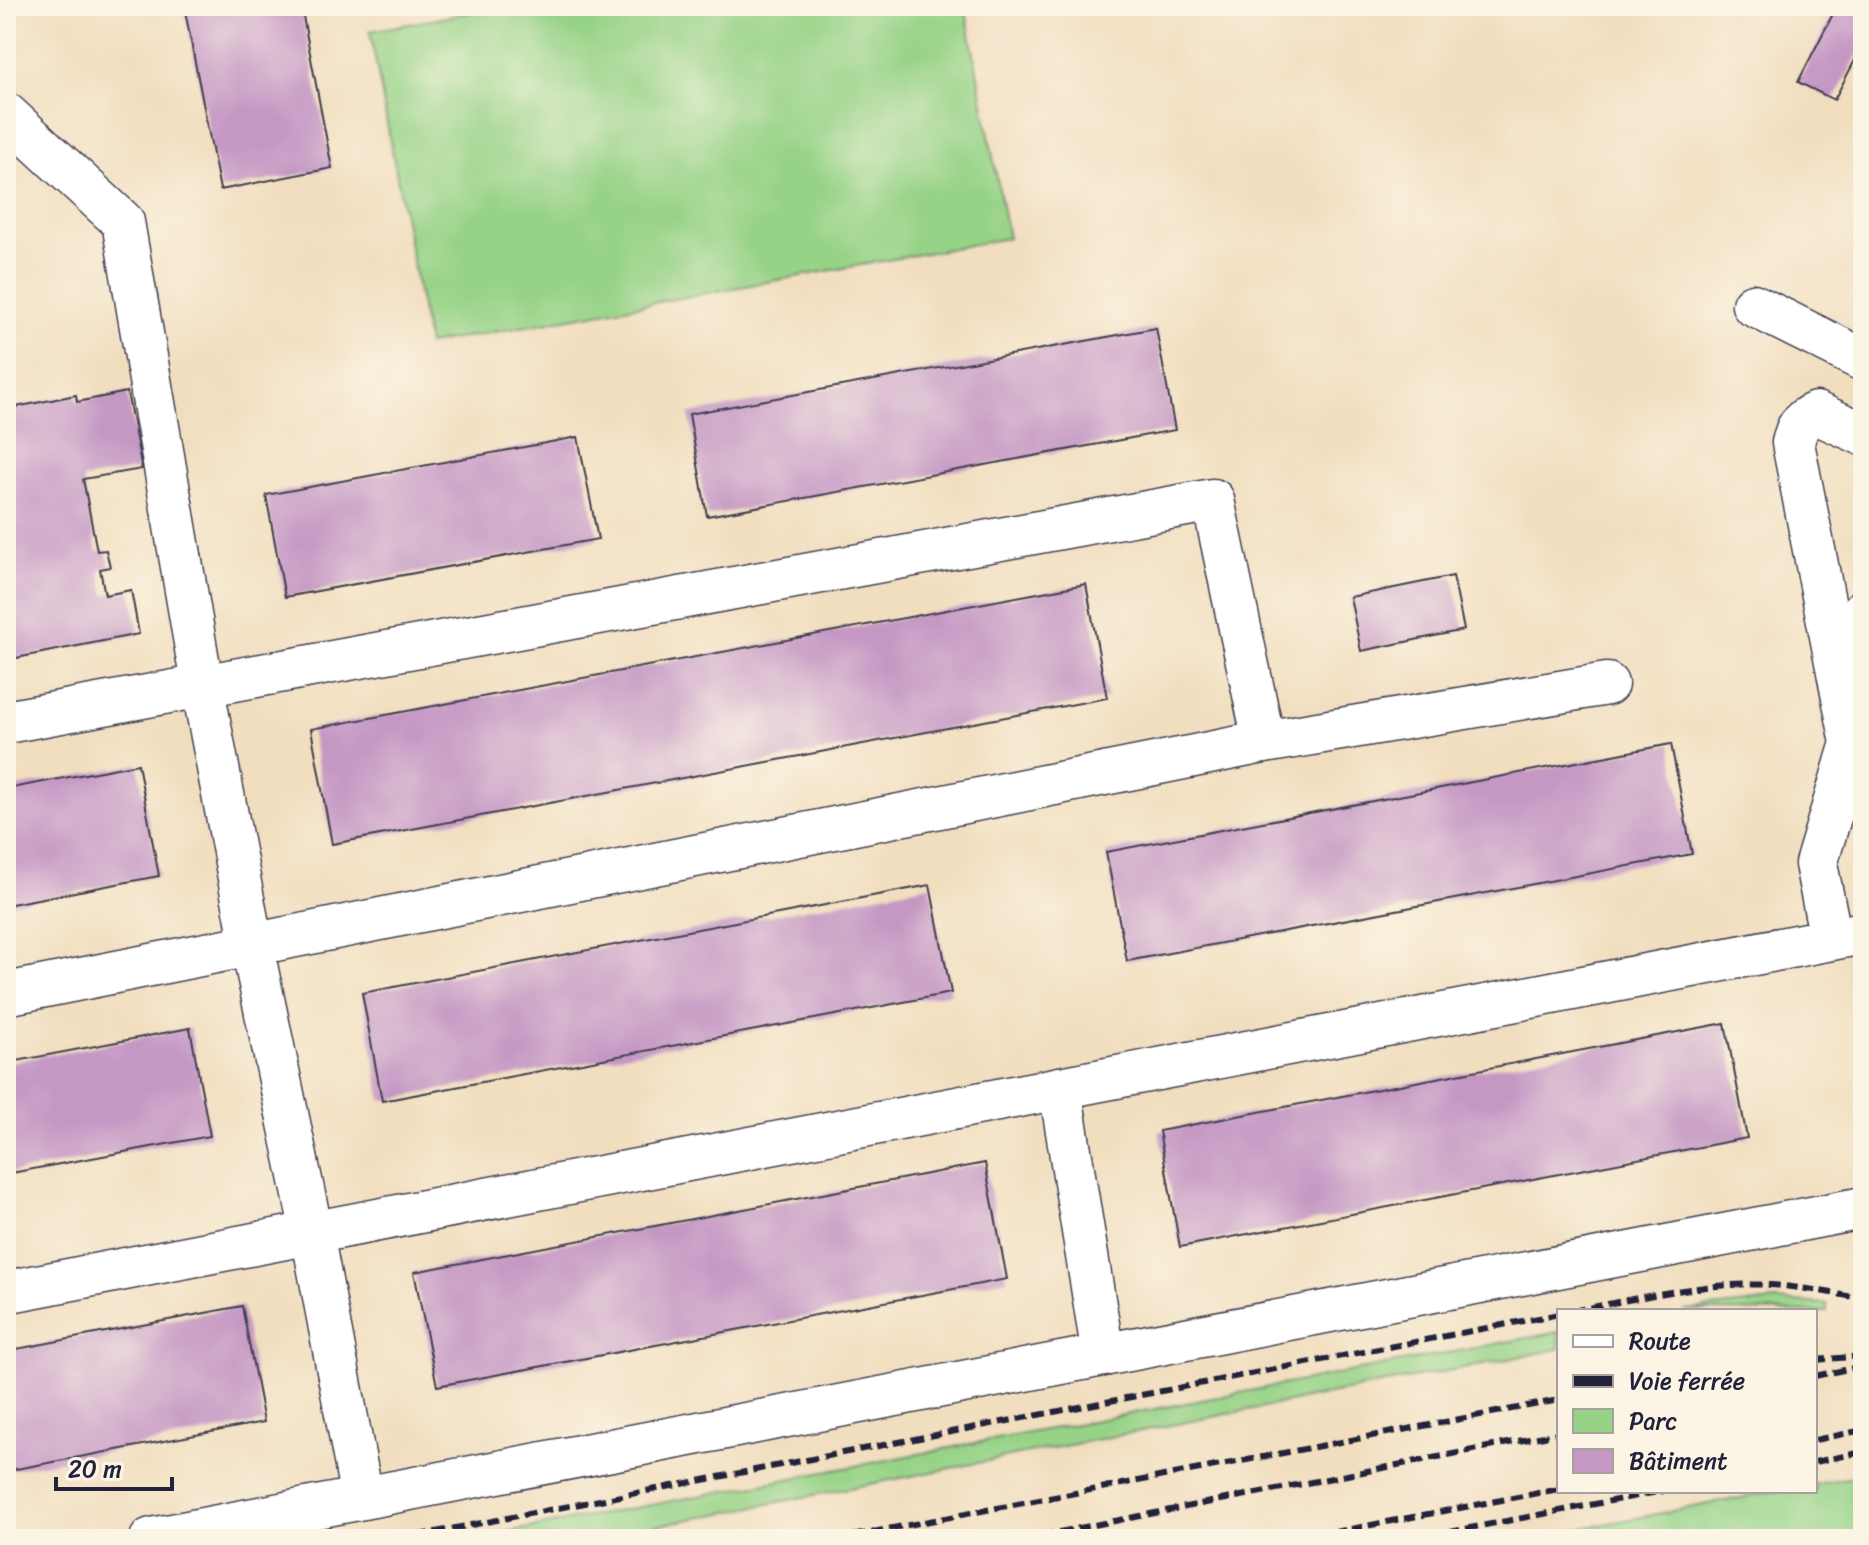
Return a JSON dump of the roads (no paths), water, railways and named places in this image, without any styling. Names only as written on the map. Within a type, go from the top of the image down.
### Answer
[{"type":"lane","points":[[6,114],[123,222],[202,684],[362,1498]]},
{"type":"lane","points":[[1753,305],[1863,360]]},
{"type":"lane","points":[[6,1292],[1847,936],[1816,864],[1852,743],[1793,443],[1795,432],[1804,418],[1816,413],[1863,434]]},
{"type":"lane","points":[[6,722],[1213,500],[1264,742]]},
{"type":"lane","points":[[1837,661],[1863,611]]},
{"type":"lane","points":[[6,994],[1264,742],[1607,684]]},
{"type":"lane","points":[[1060,1088],[1103,1355]]},
{"type":"lane","points":[[151,1539],[1863,1208]]},
{"type":"railway","points":[[1582,1309],[1671,1292],[1745,1284],[1794,1287],[1863,1299]]},
{"type":"railway","points":[[399,1539],[1557,1314]]},
{"type":"railway","points":[[1817,1360],[1863,1356]]},
{"type":"railway","points":[[1817,1376],[1863,1366]]},
{"type":"railway","points":[[836,1539],[1557,1400]]},
{"type":"railway","points":[[1817,1440],[1863,1430]]},
{"type":"railway","points":[[1024,1539],[1557,1433]]},
{"type":"railway","points":[[1817,1462],[1863,1452]]},
{"type":"railway","points":[[1298,1539],[1557,1489]]},
{"type":"railway","points":[[1413,1539],[1653,1493]]}]
